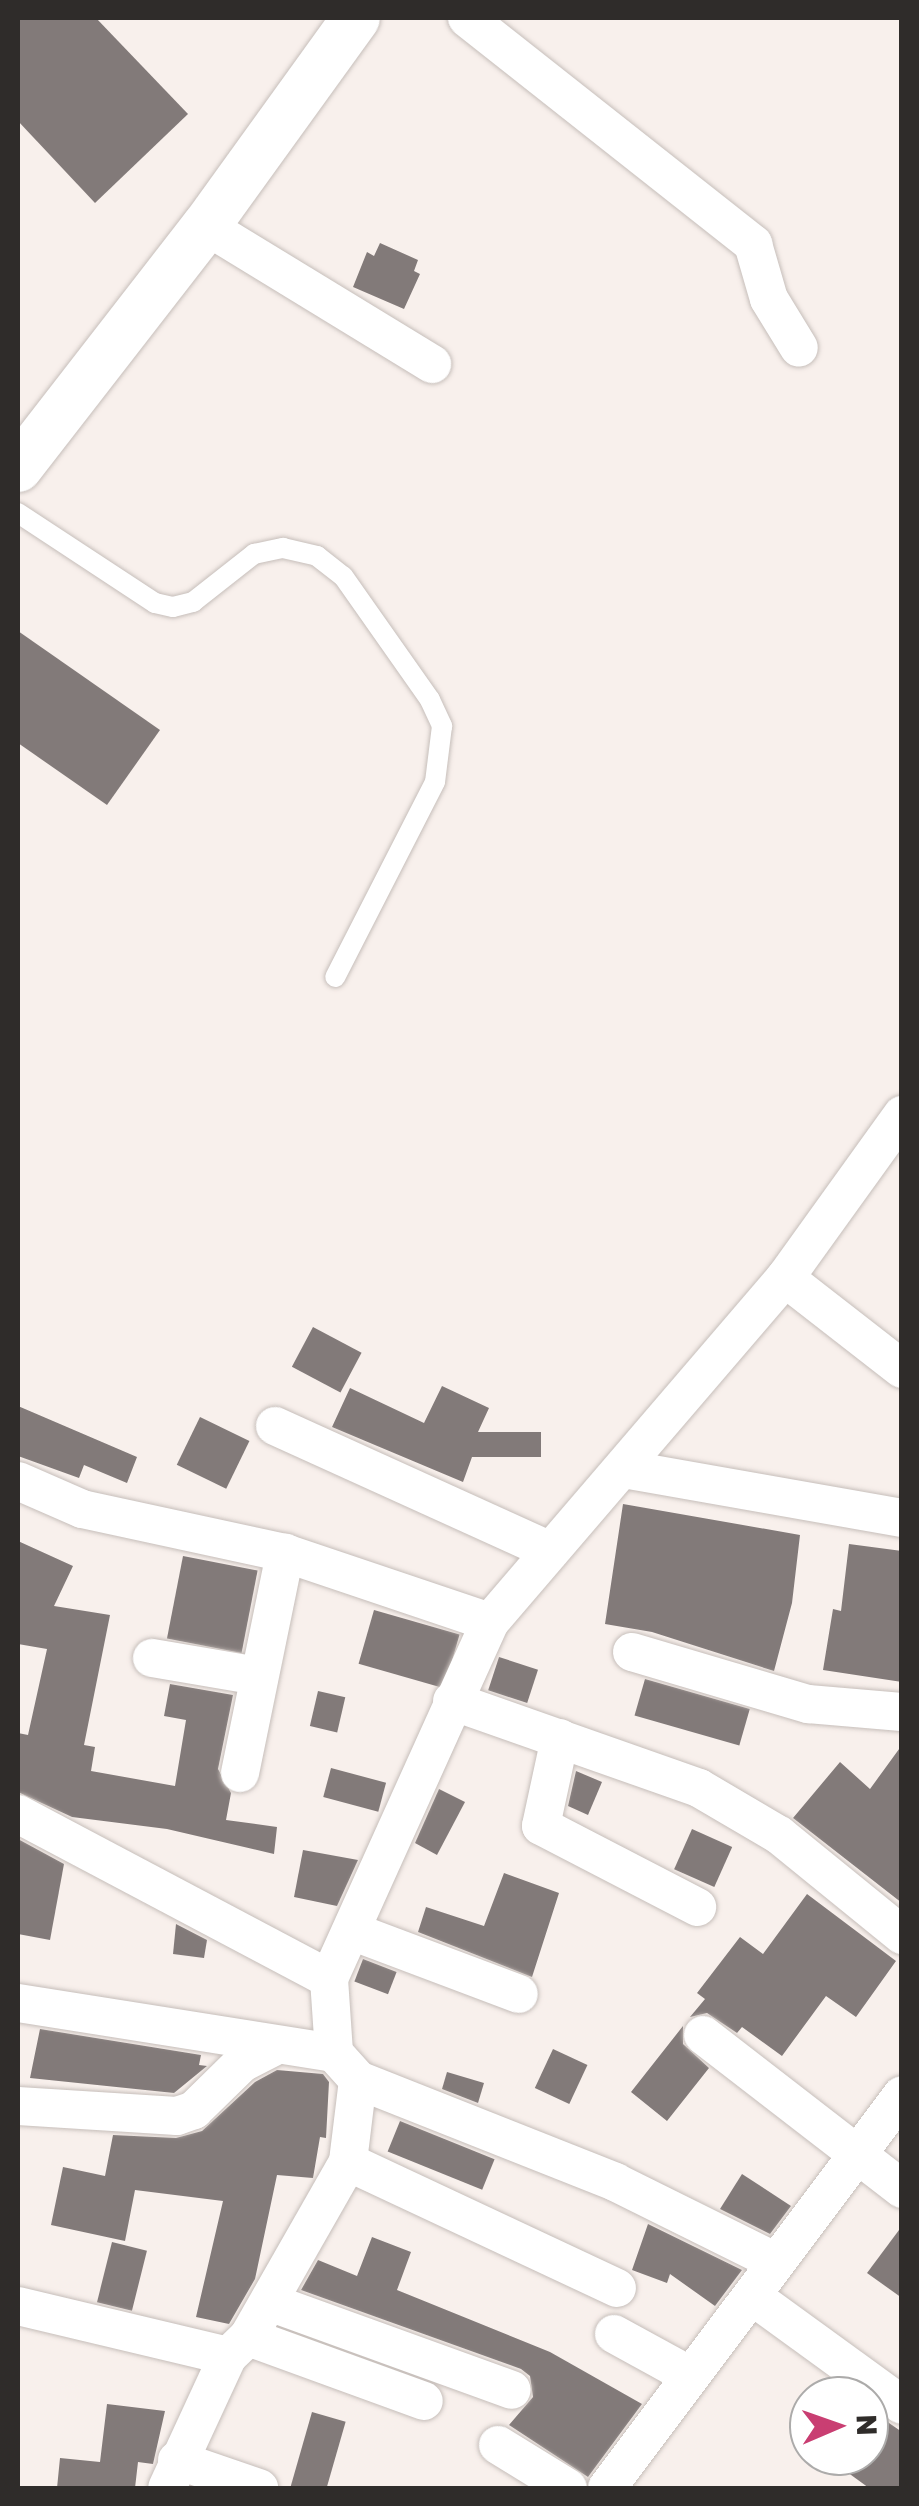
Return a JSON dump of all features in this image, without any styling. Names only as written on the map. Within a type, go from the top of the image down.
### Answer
[{"type":"street","points":[[18,468],[206,226],[356,18]]},
{"type":"street","points":[[468,18],[753,244],[770,300],[799,348]]},
{"type":"street","points":[[206,226],[432,364]]},
{"type":"street","points":[[259,2488],[172,2474],[238,2346],[269,2302],[348,2162],[346,2066],[327,2021],[329,1979],[354,1932],[452,1701],[490,1622],[785,1278],[902,1115]]},
{"type":"street","points":[[785,1278],[902,1369]]},
{"type":"street","points":[[274,1426],[550,1551]]},
{"type":"street","points":[[624,1470],[902,1518]]},
{"type":"street","points":[[18,1481],[82,1509],[285,1552],[490,1622]]},
{"type":"street","points":[[240,1773],[285,1552]]},
{"type":"street","points":[[632,1652],[808,1704],[902,1712]]},
{"type":"street","points":[[152,1658],[258,1676]]},
{"type":"street","points":[[452,1701],[715,1798],[779,1835],[902,1935]]},
{"type":"street","points":[[560,1738],[540,1826],[698,1907]]},
{"type":"street","points":[[18,1814],[329,1979]]},
{"type":"street","points":[[354,1932],[518,1994]]},
{"type":"street","points":[[18,2002],[272,2048],[346,2066],[615,2182],[776,2262]]},
{"type":"street","points":[[704,2035],[851,2155],[902,2189]]},
{"type":"street","points":[[18,2106],[177,2116],[194,2110],[242,2063],[272,2048]]},
{"type":"street","points":[[607,2488],[687,2374],[752,2296],[851,2155],[902,2095]]},
{"type":"street","points":[[348,2162],[618,2288]]},
{"type":"street","points":[[752,2296],[902,2405]]},
{"type":"street","points":[[269,2302],[512,2390]]},
{"type":"street","points":[[18,2306],[238,2346],[424,2402]]},
{"type":"street","points":[[614,2334],[687,2374]]},
{"type":"street","points":[[498,2445],[568,2488]]},
{"type":"lane","points":[[18,513],[154,603],[172,607],[193,602],[254,554],[283,548],[318,556],[343,576],[430,700],[442,726],[435,782],[335,976]]},
{"type":"building","points":[[18,18],[96,18],[188,114],[95,203],[18,121]]},
{"type":"building","points":[[380,243],[418,260],[414,271],[420,274],[404,309],[353,287],[367,252],[374,256]]},
{"type":"building","points":[[18,631],[160,730],[107,805],[18,743]]},
{"type":"building","points":[[313,1327],[362,1353],[340,1393],[292,1367]]},
{"type":"building","points":[[442,1386],[489,1408],[478,1432],[541,1432],[541,1457],[472,1457],[463,1482],[332,1427],[350,1388],[424,1423]]},
{"type":"building","points":[[18,1406],[137,1457],[127,1483],[84,1465],[79,1478],[18,1456]]},
{"type":"building","points":[[200,1417],[249,1441],[226,1489],[177,1465]]},
{"type":"building","points":[[623,1504],[800,1535],[792,1603],[774,1671],[652,1632],[605,1624]]},
{"type":"building","points":[[18,1541],[73,1566],[54,1606],[110,1615],[84,1745],[95,1747],[91,1771],[175,1786],[186,1720],[164,1716],[170,1684],[233,1695],[218,1769],[231,1793],[226,1820],[277,1827],[274,1854],[167,1829],[72,1817],[18,1792],[18,1733],[28,1735],[47,1649],[18,1644]]},
{"type":"building","points":[[849,1544],[902,1551],[902,1682],[823,1670],[833,1609],[841,1611]]},
{"type":"building","points":[[183,1556],[258,1571],[242,1653],[167,1638]]},
{"type":"building","points":[[374,1610],[460,1635],[444,1688],[359,1664]]},
{"type":"building","points":[[499,1657],[538,1670],[527,1703],[488,1690]]},
{"type":"building","points":[[645,1679],[750,1709],[739,1746],[635,1716]]},
{"type":"building","points":[[318,1691],[345,1697],[337,1732],[310,1726]]},
{"type":"building","points":[[902,1745],[902,1903],[793,1818],[840,1762],[870,1789]]},
{"type":"building","points":[[331,1768],[386,1783],[378,1812],[323,1797]]},
{"type":"building","points":[[576,1771],[602,1782],[588,1815],[568,1806]]},
{"type":"building","points":[[439,1789],[465,1802],[437,1855],[415,1843]]},
{"type":"building","points":[[692,1829],[732,1847],[714,1887],[674,1869]]},
{"type":"building","points":[[18,1839],[64,1864],[50,1940],[18,1934]]},
{"type":"building","points":[[303,1850],[358,1860],[337,1906],[294,1897]]},
{"type":"building","points":[[504,1873],[559,1893],[532,1977],[418,1932],[426,1907],[484,1926]]},
{"type":"building","points":[[807,1894],[896,1961],[856,2017],[826,1996],[782,2056],[742,2027],[737,2033],[707,2013],[690,2017],[705,1999],[697,1993],[740,1937],[763,1954]]},
{"type":"building","points":[[176,1924],[207,1940],[204,1958],[173,1954]]},
{"type":"building","points":[[363,1959],[397,1972],[388,1994],[354,1981]]},
{"type":"building","points":[[683,2026],[683,2044],[709,2068],[667,2121],[631,2092]]},
{"type":"building","points":[[40,2029],[201,2055],[199,2065],[207,2066],[174,2093],[30,2078]]},
{"type":"building","points":[[553,2049],[587,2065],[569,2104],[535,2088]]},
{"type":"building","points":[[277,2070],[323,2074],[329,2082],[326,2138],[320,2137],[313,2178],[277,2175],[255,2279],[229,2324],[196,2317],[223,2201],[135,2190],[125,2241],[51,2225],[63,2167],[105,2176],[113,2135],[176,2138],[202,2131],[255,2082]]},
{"type":"building","points":[[447,2072],[484,2083],[478,2103],[442,2089]]},
{"type":"building","points":[[400,2121],[495,2159],[482,2190],[388,2152]]},
{"type":"building","points":[[742,2174],[791,2206],[770,2234],[720,2209]]},
{"type":"building","points":[[648,2224],[742,2270],[715,2306],[670,2274],[667,2283],[632,2270]]},
{"type":"building","points":[[902,2226],[902,2298],[867,2273]]},
{"type":"building","points":[[372,2237],[411,2252],[397,2290],[550,2352],[642,2404],[588,2477],[509,2425],[533,2397],[530,2376],[521,2369],[301,2290],[318,2260],[357,2276]]},
{"type":"building","points":[[112,2242],[147,2251],[132,2311],[97,2302]]},
{"type":"building","points":[[107,2404],[165,2411],[153,2464],[138,2462],[135,2488],[57,2488],[60,2458],[100,2462]]},
{"type":"building","points":[[312,2412],[346,2422],[327,2488],[290,2488]]},
{"type":"building","points":[[889,2423],[902,2432],[902,2488],[869,2488],[852,2476],[889,2476]]}]
